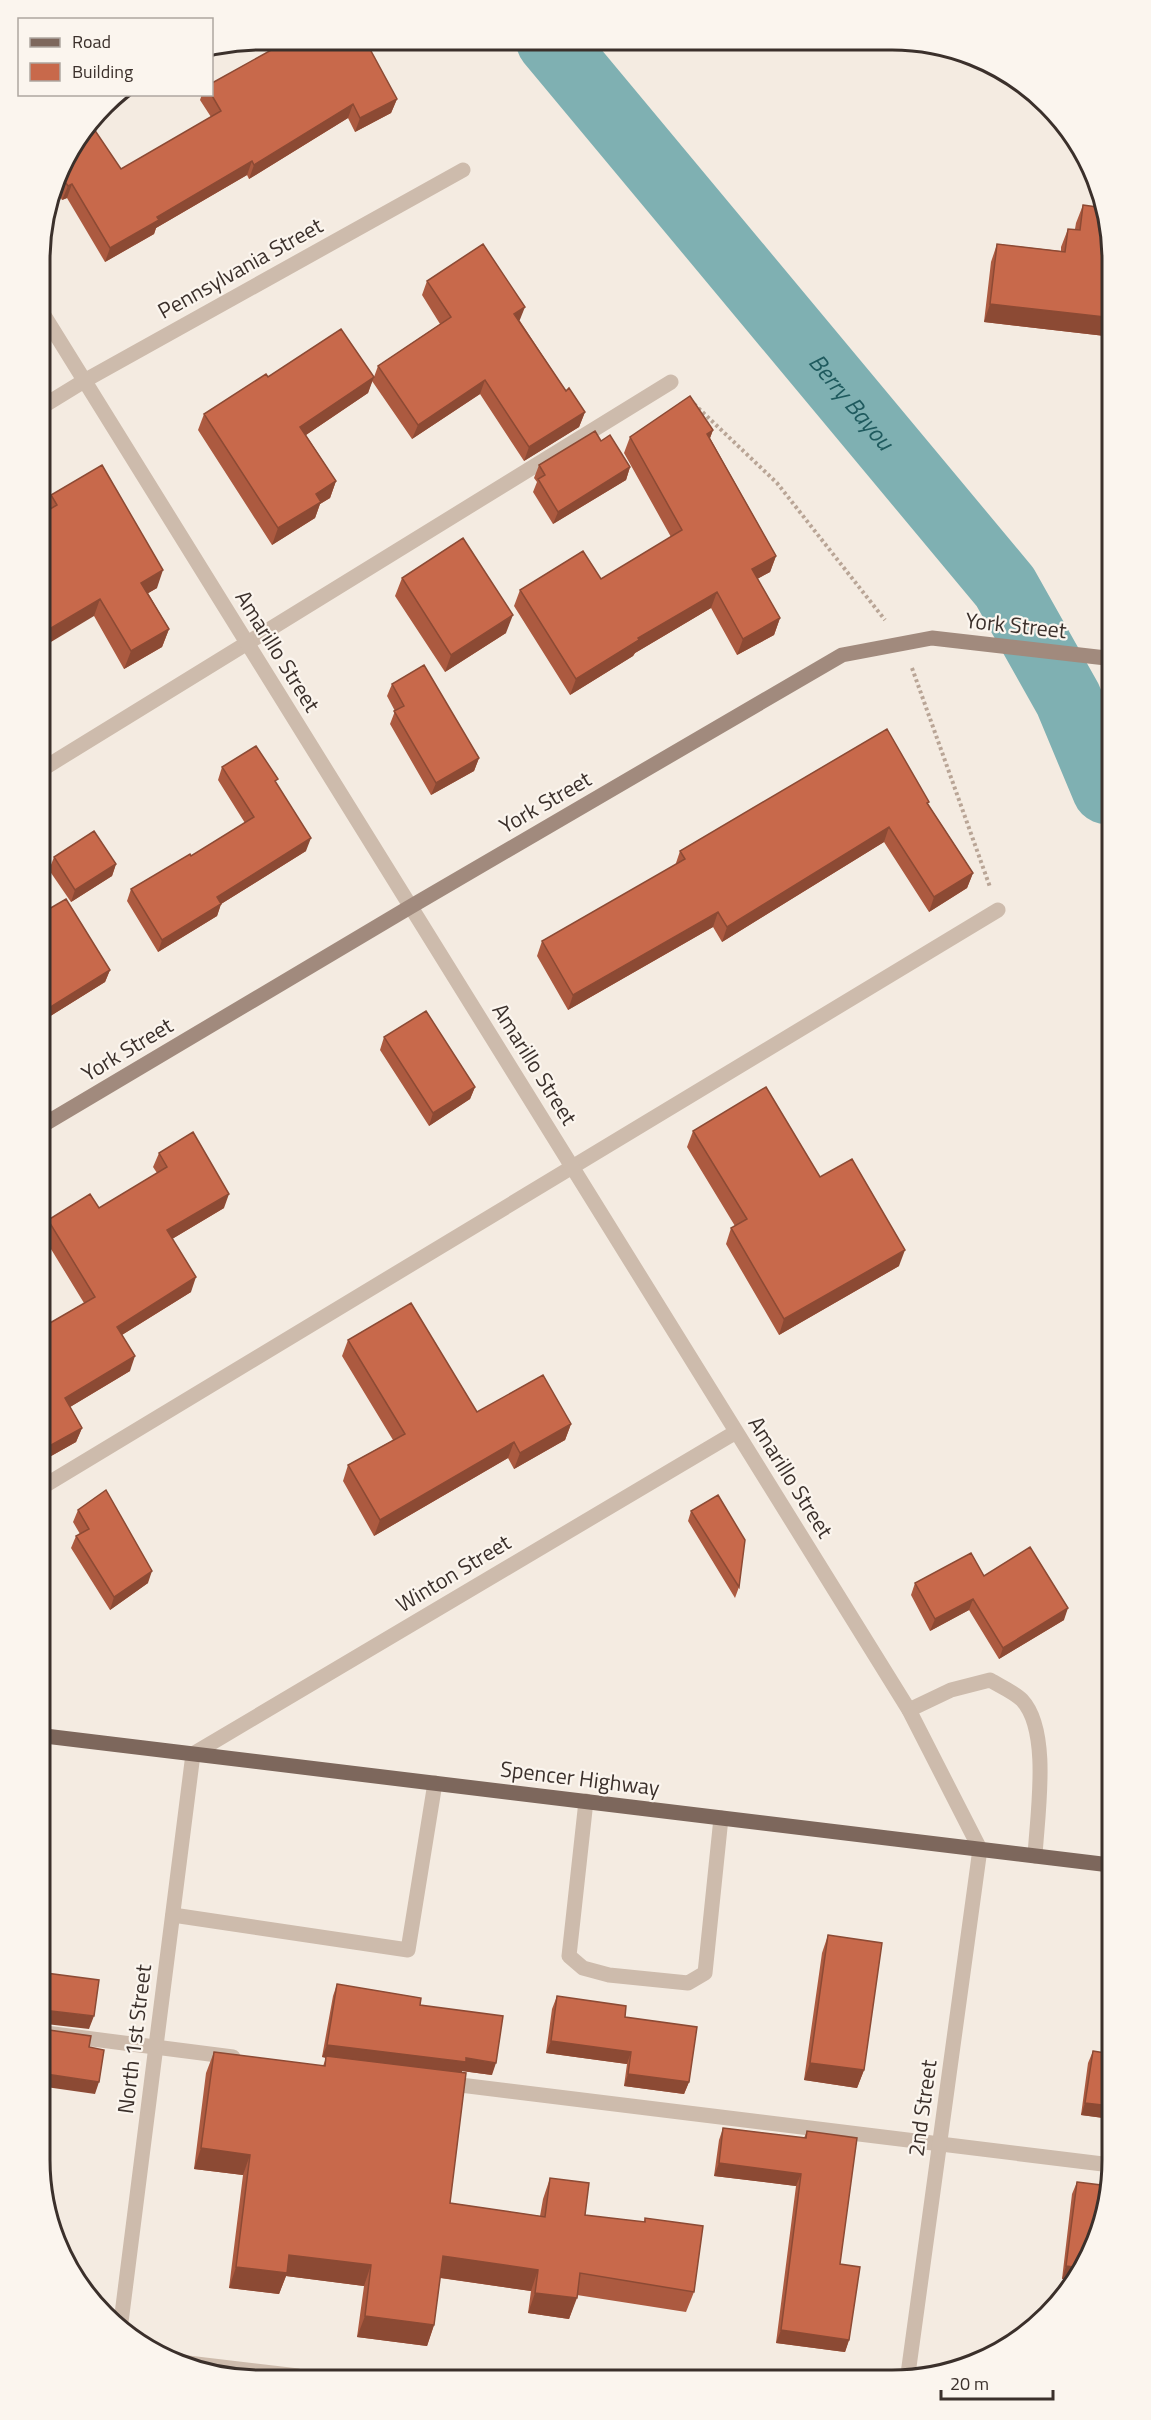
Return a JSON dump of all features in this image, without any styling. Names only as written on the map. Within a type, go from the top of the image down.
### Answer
[{"type":"main road","name":"Spencer Highway","points":[[50,1737],[1101,1864]]},
{"type":"street","name":"Pennsylvania Street","points":[[50,402],[463,170]]},
{"type":"street","name":"Amarillo Street","points":[[50,325],[909,1710],[980,1849]]},
{"type":"street","points":[[50,764],[671,382]]},
{"type":"street","name":"York Street","points":[[50,1121],[410,907],[842,655],[932,638],[1102,658]]},
{"type":"street","points":[[50,1482],[998,910]]},
{"type":"street","name":"Winton Street","points":[[193,1754],[736,1432]]},
{"type":"street","points":[[909,1710],[951,1690],[990,1680],[1022,1700],[1033,1719],[1041,1748],[1035,1856]]},
{"type":"street","name":"North 1st Street","points":[[121,2318],[193,1754]]},
{"type":"street","points":[[173,1915],[408,1950],[435,1783]]},
{"type":"street","points":[[586,1802],[569,1956],[583,1968],[609,1975],[688,1983],[705,1972],[721,1818]]},
{"type":"street","name":"2nd Street","points":[[909,2370],[980,1849]]},
{"type":"street","points":[[50,2034],[251,2059]]},
{"type":"street","points":[[429,2081],[1101,2164]]},
{"type":"street","points":[[225,2367],[247,2370]]},
{"type":"path","points":[[671,382],[777,483],[902,642],[998,910]]},
{"type":"building","points":[[271,50],[370,50],[397,99],[360,118],[353,104],[254,165],[252,161],[157,217],[159,220],[110,248],[72,184],[68,186],[65,182],[85,143],[95,130],[121,169],[221,111],[212,96],[213,82]]},
{"type":"building","points":[[1083,205],[1094,207],[1100,232],[1102,260],[1102,317],[990,304],[997,244],[1065,252],[1068,229],[1080,230]]},
{"type":"building","points":[[483,244],[525,307],[514,314],[566,391],[569,388],[585,412],[529,447],[485,380],[418,425],[378,366],[451,317],[427,281]]},
{"type":"building","points":[[341,329],[374,377],[300,427],[336,481],[316,494],[321,502],[278,528],[204,414],[266,374],[268,377]]},
{"type":"building","points":[[690,396],[713,430],[707,434],[776,556],[752,569],[780,618],[743,639],[717,592],[638,638],[639,640],[576,679],[520,590],[583,551],[601,579],[682,530],[630,437]]},
{"type":"building","points":[[595,431],[601,441],[610,435],[630,467],[558,512],[538,479],[545,475],[539,465]]},
{"type":"building","points":[[102,465],[163,570],[141,583],[169,629],[131,651],[100,599],[50,629],[50,509],[57,505],[51,495]]},
{"type":"building","points":[[463,538],[513,615],[451,655],[402,578]]},
{"type":"building","points":[[424,665],[479,758],[436,783],[394,711],[404,706],[392,684]]},
{"type":"building","points":[[887,729],[929,802],[927,803],[973,873],[934,897],[889,827],[727,927],[718,912],[573,995],[542,941],[685,859],[680,851]]},
{"type":"building","points":[[256,746],[278,779],[275,781],[311,838],[217,897],[221,904],[162,940],[131,889],[190,854],[191,856],[254,817],[222,767]]},
{"type":"building","points":[[94,831],[116,864],[75,890],[54,857]]},
{"type":"building","points":[[66,899],[110,970],[50,1007],[50,908]]},
{"type":"building","points":[[426,1011],[475,1087],[433,1113],[384,1037]]},
{"type":"building","points":[[766,1087],[820,1177],[852,1159],[905,1250],[784,1319],[731,1228],[747,1219],[693,1131]]},
{"type":"building","points":[[193,1132],[229,1194],[167,1230],[196,1277],[117,1327],[135,1356],[65,1398],[82,1428],[50,1446],[50,1323],[95,1297],[50,1223],[50,1219],[90,1194],[99,1208],[167,1167],[159,1153]]},
{"type":"building","points":[[411,1303],[477,1412],[543,1375],[571,1424],[520,1453],[514,1442],[380,1520],[348,1465],[405,1434],[348,1340]]},
{"type":"building","points":[[106,1490],[152,1571],[114,1597],[76,1536],[89,1529],[78,1510]]},
{"type":"building","points":[[718,1495],[745,1540],[739,1587],[691,1511]]},
{"type":"building","points":[[1030,1547],[1068,1608],[1003,1648],[973,1599],[935,1619],[915,1583],[971,1553],[984,1576]]},
{"type":"building","points":[[828,1935],[882,1943],[864,2070],[810,2063]]},
{"type":"building","points":[[50,1974],[99,1980],[94,2016],[51,2011]]},
{"type":"building","points":[[337,1984],[421,1998],[420,2005],[503,2016],[496,2063],[466,2058],[466,2062],[327,2045]]},
{"type":"building","points":[[557,1996],[626,2006],[625,2017],[697,2027],[689,2082],[628,2074],[631,2052],[551,2041]]},
{"type":"building","points":[[50,2030],[91,2036],[89,2047],[104,2050],[99,2082],[50,2075]]},
{"type":"building","points":[[1093,2051],[1101,2052],[1101,2105],[1085,2103]]},
{"type":"building","points":[[214,2052],[325,2066],[326,2056],[466,2073],[450,2203],[545,2217],[550,2178],[589,2183],[585,2215],[645,2222],[645,2218],[703,2226],[694,2292],[580,2273],[577,2298],[535,2293],[538,2270],[443,2256],[434,2325],[365,2316],[371,2265],[289,2255],[287,2273],[236,2267],[250,2155],[201,2148]]},
{"type":"building","points":[[723,2128],[806,2138],[807,2131],[857,2138],[840,2264],[860,2267],[849,2340],[781,2330],[801,2174],[719,2163]]},
{"type":"building","points":[[1077,2182],[1100,2185],[1094,2215],[1080,2253],[1072,2267],[1066,2266]]},
{"type":"waterway","name":"Berry Bayou","points":[[558,50],[1005,587],[1068,699],[1102,780]]}]
